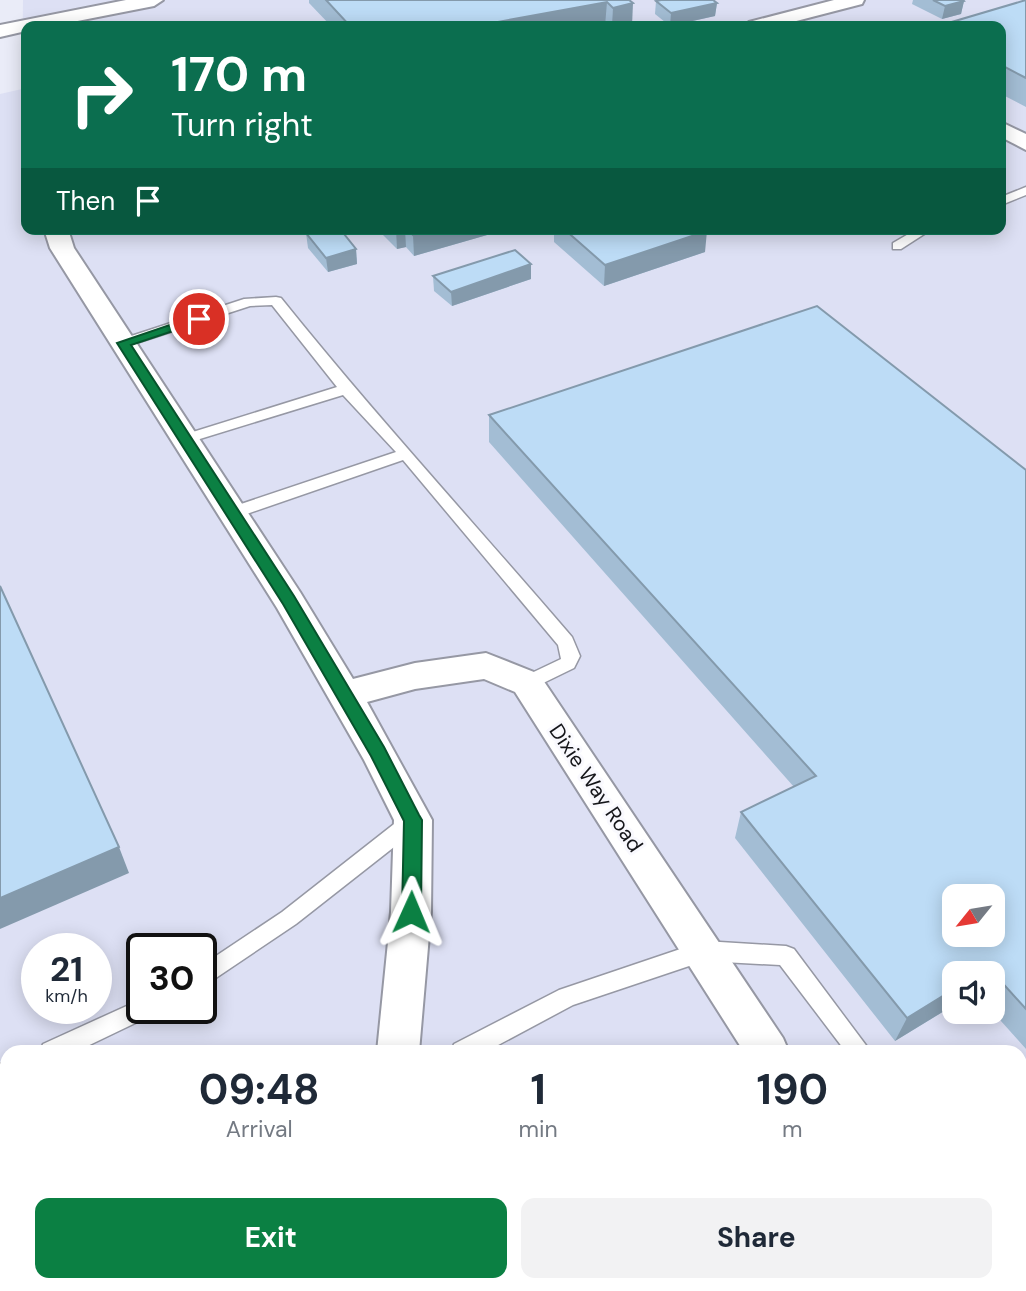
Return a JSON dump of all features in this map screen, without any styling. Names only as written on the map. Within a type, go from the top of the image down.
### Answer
[{"type":"street","points":[[50,21],[154,0],[163,8],[164,17]]},
{"type":"street","points":[[780,0],[814,21]]},
{"type":"street","points":[[775,21],[855,0]]},
{"type":"street","points":[[0,31],[21,27]]},
{"type":"street","points":[[1006,131],[1026,143]]},
{"type":"street","points":[[58,235],[62,248],[289,600],[413,820],[411,912],[399,1045]]},
{"type":"street","points":[[344,695],[415,677],[486,666],[527,682]]},
{"type":"street","name":"Dixie Way Road","points":[[527,682],[764,1045]]},
{"type":"lane","points":[[1006,199],[1026,191]]},
{"type":"lane","points":[[897,246],[916,235]]},
{"type":"lane","points":[[124,343],[249,302],[276,301],[346,389],[406,454],[566,642],[571,656],[568,663],[527,682]]},
{"type":"lane","points":[[185,439],[346,389]]},
{"type":"lane","points":[[232,513],[406,454]]},
{"type":"lane","points":[[217,967],[289,918],[413,820]]},
{"type":"lane","points":[[475,1045],[567,996],[704,951],[786,956],[855,1045]]},
{"type":"lane","points":[[66,1045],[126,1017]]},
{"type":"shaded area","points":[[23,0],[1026,0],[1026,1045],[0,1045],[0,94],[21,89],[21,235],[1006,235],[1006,21],[23,21]]},
{"type":"building","points":[[326,0],[629,0],[633,3],[613,8],[607,2],[503,21],[345,21]]},
{"type":"building","points":[[713,0],[717,3],[671,13],[656,1]]},
{"type":"building","points":[[933,0],[963,0],[964,1],[945,6]]},
{"type":"building","points":[[1026,0],[1026,78],[1006,68],[1006,21],[955,21]]},
{"type":"building","points":[[308,235],[345,235],[356,249],[326,258]]},
{"type":"building","points":[[571,235],[695,235],[605,265]]},
{"type":"building","points":[[515,250],[531,264],[451,292],[433,276]]},
{"type":"building","points":[[817,306],[1026,470],[1026,1009],[1005,986],[1005,961],[942,961],[942,996],[907,1018],[741,812],[816,776],[489,415]]},
{"type":"building","points":[[0,586],[119,847],[0,898]]},
{"type":"route","points":[[199,319],[124,343],[289,600],[378,752],[413,820],[411,912]]}]
